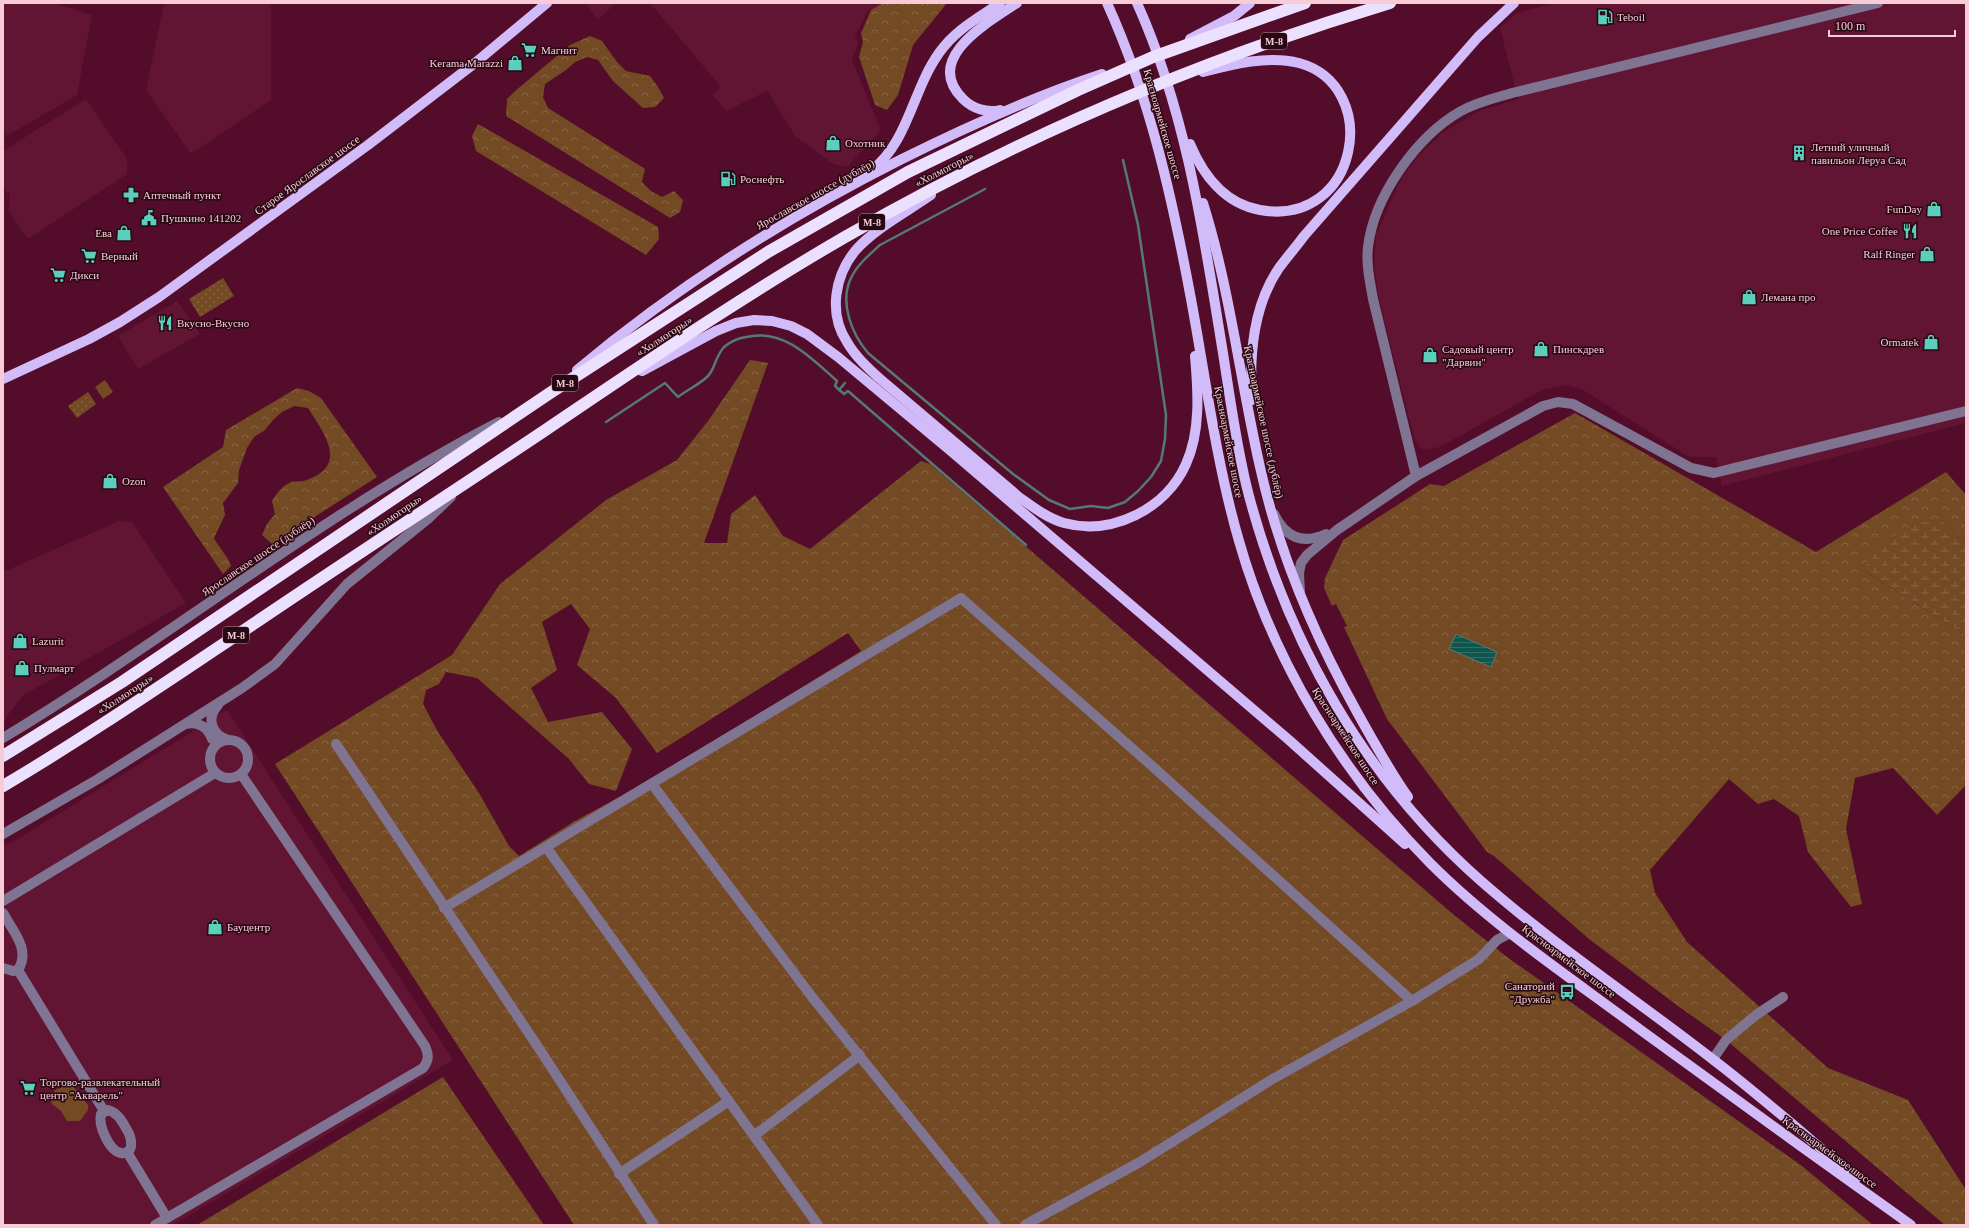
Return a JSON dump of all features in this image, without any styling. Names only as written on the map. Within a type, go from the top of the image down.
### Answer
[{"type":"highway","name":"«Холмогоры»","points":[[3,756],[122,682],[533,405],[550,392],[768,252],[908,172],[1078,90],[1148,59],[1305,3]]},
{"type":"highway","name":"«Холмогоры»","points":[[3,786],[139,701],[467,482],[774,280],[899,207],[1022,144],[1159,84],[1231,55],[1318,25],[1390,3]]},
{"type":"main road","name":"Старое Ярославское шоссе","points":[[3,379],[89,339],[130,316],[159,297],[380,136],[475,63],[547,3]]},
{"type":"main road","points":[[850,186],[885,158],[895,145],[928,70],[949,40],[965,26],[1000,3]]},
{"type":"main road","points":[[1017,3],[961,44],[955,54],[951,74],[958,93],[974,107],[995,111],[1018,105]]},
{"type":"main road","points":[[1101,3],[1117,25]]},
{"type":"main road","name":"Красноармейское шоссе","points":[[1107,3],[1130,56],[1152,126],[1167,181],[1191,300],[1226,491],[1240,545],[1259,599],[1278,645],[1307,701],[1335,745],[1371,796],[1434,867],[1510,933],[1720,1088],[1911,1225]]},
{"type":"main road","name":"Ярославское шоссе (дублёр)","points":[[550,392],[681,289],[767,234],[850,186],[959,131],[1018,105],[1052,91],[1148,59],[1210,30],[1234,16],[1250,3]]},
{"type":"main road","points":[[1254,440],[1250,371],[1253,335],[1263,301],[1278,268],[1304,236],[1478,36],[1514,3]]},
{"type":"main road","name":"Красноармейское шоссе","points":[[1139,7],[1153,40],[1179,117],[1189,159],[1204,237],[1233,419],[1248,491],[1261,539],[1280,593],[1301,642],[1352,731],[1404,801],[1443,844],[1483,883],[1562,946],[1713,1059],[1911,1225]]},
{"type":"main road","points":[[1159,84],[1213,69],[1254,61],[1278,60],[1300,63],[1317,71],[1331,83],[1342,99],[1349,119],[1351,139],[1347,160],[1338,180],[1324,195],[1307,205],[1287,211],[1270,212],[1249,208],[1229,198],[1213,184],[1195,157],[1179,117]]},
{"type":"main road","name":"Красноармейское шоссе (дублёр)","points":[[1189,159],[1216,243],[1254,440],[1269,502],[1300,599],[1334,671],[1371,738],[1403,789],[1443,844]]},
{"type":"main road","points":[[961,174],[878,232],[856,250],[844,268],[837,286],[835,303],[838,323],[846,341],[864,364],[1019,497],[1043,514],[1064,523],[1101,526],[1124,521],[1143,512],[1158,501],[1174,485],[1186,465],[1196,428],[1197,388],[1191,300]]},
{"type":"main road","points":[[603,392],[716,331],[736,323],[754,320],[772,321],[791,326],[807,334],[838,357],[964,462],[1290,740],[1375,818],[1434,867]]},
{"type":"street","points":[[1416,476],[1373,299],[1369,275],[1368,248],[1374,223],[1385,195],[1418,146],[1435,130],[1460,111],[1479,103],[1517,91],[1878,3]]},
{"type":"street","points":[[1300,599],[1299,573],[1301,563],[1307,555],[1337,530],[1416,476],[1543,406],[1558,402],[1573,404],[1691,468],[1714,473],[1966,411]]},
{"type":"street","name":"Ярославское шоссе (дублёр)","points":[[3,738],[152,642],[385,486],[460,442],[533,405]]},
{"type":"street","points":[[3,834],[98,779],[222,701],[275,664],[347,584],[429,518],[467,482]]},
{"type":"street","points":[[1269,502],[1282,527],[1292,536],[1303,539],[1317,538],[1337,530]]},
{"type":"street","points":[[444,908],[961,598],[1151,765],[1412,1001]]},
{"type":"street","points":[[184,725],[192,722],[203,726],[211,737],[212,749],[210,761],[215,773],[228,778],[241,774],[247,766],[247,752],[241,744],[220,738],[211,725],[212,713],[222,701]]},
{"type":"street","points":[[212,749],[218,743],[228,740]]},
{"type":"street","points":[[336,744],[540,1050],[619,1174],[654,1225]]},
{"type":"street","points":[[3,901],[215,773]]},
{"type":"street","points":[[155,1225],[423,1068],[429,1055],[421,1040],[241,774]]},
{"type":"street","points":[[652,784],[812,997],[996,1225]]},
{"type":"street","points":[[546,847],[706,1068],[728,1101],[755,1135],[818,1225]]},
{"type":"street","points":[[3,913],[22,945],[24,955],[18,970]]},
{"type":"street","points":[[1025,1225],[1140,1162],[1271,1080],[1412,1001],[1479,959],[1497,940],[1510,933]]},
{"type":"street","points":[[3,968],[12,971],[18,970]]},
{"type":"street","points":[[18,970],[104,1111]]},
{"type":"street","points":[[1713,1059],[1726,1040],[1756,1015],[1783,997]]},
{"type":"street","points":[[755,1135],[860,1055]]},
{"type":"street","points":[[619,1174],[728,1101]]},
{"type":"street","points":[[104,1111],[113,1111],[119,1117],[130,1136],[132,1141],[131,1148],[127,1152],[122,1153],[116,1151],[100,1128],[100,1114],[104,1111]]},
{"type":"street","points":[[127,1152],[167,1218]]},
{"type":"shaded area","points":[[3,3],[53,3],[92,15],[77,95],[7,136],[3,131]]},
{"type":"shaded area","points":[[164,3],[271,3],[271,100],[191,154],[146,90]]},
{"type":"shaded area","points":[[585,3],[616,3],[598,20]]},
{"type":"shaded area","points":[[650,3],[883,3],[867,12],[854,38],[859,41],[852,60],[881,130],[847,167],[833,164],[796,137],[767,91],[726,111],[713,95],[721,87]]},
{"type":"shaded area","points":[[1556,3],[1966,3],[1966,423],[1722,486],[1716,457],[1689,457],[1583,390],[1567,385],[1542,390],[1440,447],[1422,450],[1415,441],[1379,299],[1374,266],[1376,235],[1400,181],[1418,156],[1442,133],[1479,111],[1518,99],[1500,28],[1516,13]]},
{"type":"shaded area","points":[[86,99],[127,159],[127,174],[28,239],[9,212],[10,192],[8,194],[3,186],[3,151]]},
{"type":"shaded area","points":[[177,301],[200,334],[138,369],[118,336]]},
{"type":"shaded area","points":[[119,521],[132,522],[186,603],[22,696],[3,722],[3,572]]},
{"type":"shaded area","points":[[1456,634],[1497,652],[1491,667],[1449,649]]},
{"type":"shaded area","points":[[227,710],[453,1060],[173,1225],[3,1225],[3,846],[16,840]]},
{"type":"green space","points":[[883,3],[947,3],[913,45],[898,95],[887,110],[875,105],[859,57],[863,42],[861,33],[871,10]]},
{"type":"green space","points":[[590,36],[602,41],[617,62],[626,71],[650,76],[664,98],[655,107],[643,108],[613,81],[598,60],[587,57],[575,62],[545,84],[543,97],[548,108],[645,169],[642,182],[651,191],[662,197],[674,191],[683,200],[680,212],[670,218],[506,116],[507,99],[515,91],[570,45]]},
{"type":"green space","points":[[478,124],[658,227],[659,239],[646,255],[476,151],[472,136]]},
{"type":"green space","points":[[223,278],[234,296],[200,317],[189,299]]},
{"type":"green space","points":[[750,360],[768,363],[704,543],[727,543],[731,514],[755,495],[783,536],[810,549],[921,461],[930,464],[1454,915],[1507,957],[1802,1166],[1873,1225],[574,1225],[275,764],[452,655],[500,584],[606,500],[677,460],[708,421]],"holes":[[[571,604],[590,629],[577,665],[616,698],[657,753],[848,633],[861,651],[654,778],[575,821],[519,856],[509,846],[479,793],[438,732],[423,704],[426,690],[439,684],[446,672],[477,678],[569,759],[589,784],[616,791],[632,749],[602,712],[548,722],[531,688],[557,670],[542,622]]]},
{"type":"green space","points":[[105,380],[113,392],[103,399],[95,387]]},
{"type":"green space","points":[[297,388],[309,391],[321,398],[377,477],[272,544],[262,535],[267,524],[275,514],[272,501],[274,498],[280,490],[291,482],[305,481],[320,474],[327,466],[330,457],[326,438],[308,408],[294,406],[282,412],[265,430],[254,437],[247,448],[239,470],[238,483],[223,503],[225,515],[214,538],[231,566],[223,574],[163,487],[223,447],[226,430]]},
{"type":"green space","points":[[88,392],[96,404],[77,418],[68,406]]},
{"type":"green space","points":[[1575,413],[1816,552],[1946,472],[1966,495],[1966,544],[1943,522],[1864,571],[1966,635],[1966,785],[1937,815],[1893,768],[1855,778],[1846,829],[1862,904],[1851,907],[1808,852],[1799,816],[1774,799],[1758,804],[1729,779],[1650,870],[1655,893],[1687,942],[1828,1068],[1908,1100],[1966,1190],[1966,1225],[1945,1225],[1726,1040],[1589,939],[1494,856],[1487,852],[1387,719],[1344,627],[1347,626],[1336,604],[1332,606],[1324,588],[1325,578],[1343,540],[1430,484],[1444,486]]},
{"type":"green space","points":[[1917,522],[1943,522],[1966,544],[1966,635],[1864,571],[1871,549]]},
{"type":"green space","points":[[443,1077],[544,1225],[197,1225]]},
{"type":"green space","points":[[69,1085],[73,1086],[88,1105],[88,1110],[80,1121],[67,1121],[61,1111],[52,1104],[51,1099],[55,1090]]},
{"type":"waterway","points":[[985,189],[880,245],[864,260],[851,278],[846,298],[852,328],[868,353],[1013,474],[1049,500],[1070,509],[1091,506],[1108,508],[1125,502],[1151,477],[1161,461],[1165,439],[1166,415],[1138,225],[1123,160]]},
{"type":"waterway","points":[[606,422],[665,383],[678,397],[708,376],[721,351],[731,342],[740,338],[760,335],[773,337],[796,347],[817,363],[837,381],[835,386],[844,394],[848,391],[1026,545]]},
{"type":"waterway","points":[[839,390],[845,383]]},
{"type":"place","name":"Teboil","points":[[1605,17]]},
{"type":"place","name":"Магнит","points":[[529,50]]},
{"type":"place","name":"Kerama Marazzi","points":[[515,63]]},
{"type":"place","name":"Охотник","points":[[833,143]]},
{"type":"place","name":"Летний уличный павильон Леруа Сад","points":[[1799,153]]},
{"type":"place","name":"Роснефть","points":[[728,179]]},
{"type":"place","name":"Аптечный пункт","points":[[131,195]]},
{"type":"place","name":"FunDay","points":[[1934,209]]},
{"type":"place","name":"Пушкино 141202","points":[[149,218]]},
{"type":"place","name":"One Price Coffee","points":[[1910,231]]},
{"type":"place","name":"Ева","points":[[124,233]]},
{"type":"place","name":"Ralf Ringer","points":[[1927,254]]},
{"type":"place","name":"Верный","points":[[89,256]]},
{"type":"place","name":"Дикси","points":[[58,275]]},
{"type":"place","name":"Лемана про","points":[[1749,297]]},
{"type":"place","name":"Вкусно-Вкусно","points":[[165,323]]},
{"type":"place","name":"Ormatek","points":[[1931,342]]},
{"type":"place","name":"Пинскдрев","points":[[1541,349]]},
{"type":"place","name":"Садовый центр \"Дарвин\"","points":[[1430,355]]},
{"type":"place","name":"Ozon","points":[[110,481]]},
{"type":"place","name":"Lazurit","points":[[20,641]]},
{"type":"place","name":"Пулмарт","points":[[22,668]]},
{"type":"place","name":"Бауцентр","points":[[215,927]]},
{"type":"place","name":"Санаторий \"Дружба\"","points":[[1567,992]]},
{"type":"place","name":"Торгово-развлекательный центр \"Акварель\"","points":[[28,1088]]}]
